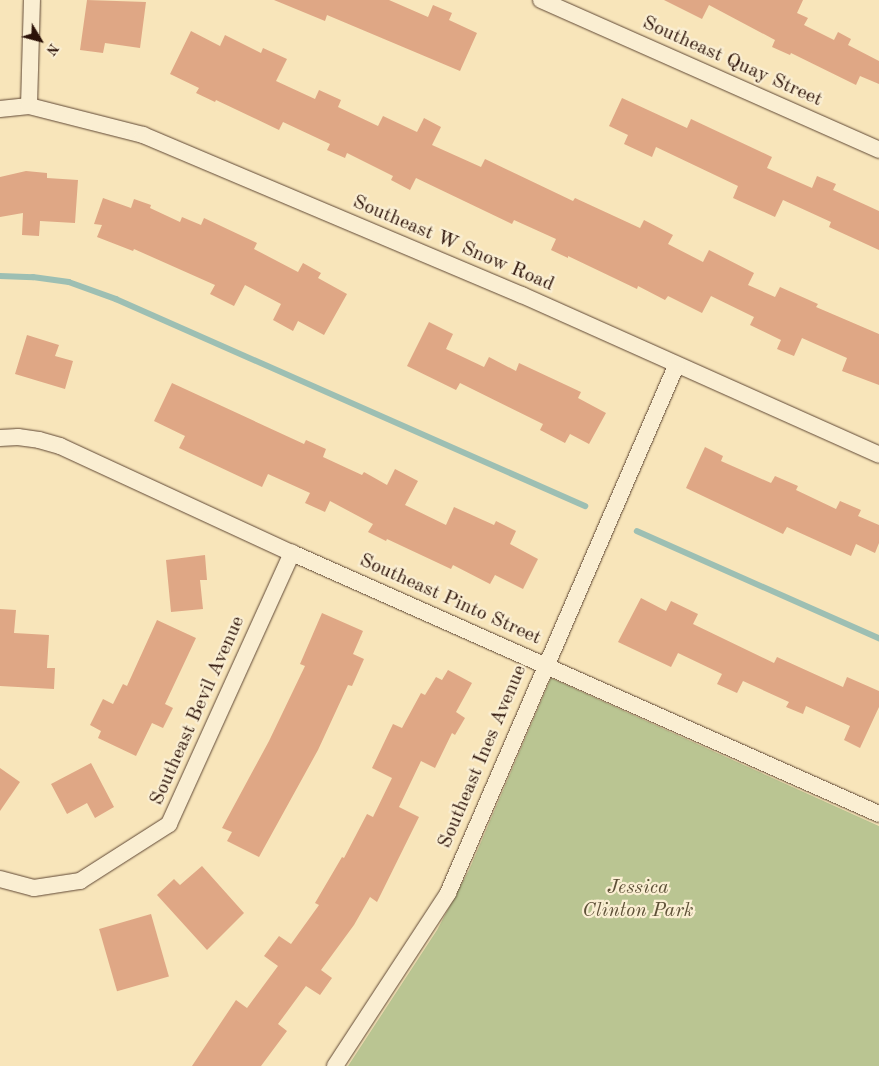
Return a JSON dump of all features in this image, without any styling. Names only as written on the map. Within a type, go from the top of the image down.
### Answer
[{"type":"street","points":[[29,106],[32,0]]},
{"type":"street","name":"Southeast Quay Street","points":[[541,0],[879,150]]},
{"type":"street","name":"Southeast W Snow Road","points":[[0,109],[29,106],[143,136],[522,295],[676,366],[879,455]]},
{"type":"street","name":"Southeast Ines Avenue","points":[[335,1066],[448,893],[545,665],[676,366]]},
{"type":"street","name":"Southeast Pinto Street","points":[[0,438],[25,438],[60,446],[292,553],[879,814]]},
{"type":"street","name":"Southeast Bevil Avenue","points":[[0,879],[34,888],[80,880],[169,824],[292,553]]},
{"type":"green space","name":"Jessica Clinton Park","points":[[551,678],[879,826],[879,1066],[348,1066],[437,930],[469,870]]},
{"type":"building","points":[[87,0],[146,2],[140,48],[105,43],[103,53],[80,50]]},
{"type":"building","points":[[274,0],[389,0],[428,17],[433,5],[452,13],[449,20],[477,33],[460,71],[327,15],[325,21]]},
{"type":"building","points":[[664,0],[803,0],[797,13],[808,18],[804,25],[834,40],[838,32],[851,39],[848,45],[879,61],[879,84],[860,76],[856,85],[791,53],[790,55],[772,47],[775,40],[709,5],[702,19]]},
{"type":"building","points":[[191,31],[220,46],[225,35],[261,53],[263,48],[287,59],[276,81],[315,99],[319,90],[341,100],[338,107],[378,126],[383,116],[417,132],[424,118],[441,127],[432,145],[481,167],[485,159],[573,201],[575,198],[640,228],[644,220],[673,235],[668,244],[703,262],[709,250],[754,273],[748,285],[775,297],[780,287],[818,304],[816,307],[879,334],[879,385],[842,371],[847,358],[802,338],[794,356],[777,349],[781,340],[750,325],[754,317],[711,296],[702,313],[668,296],[665,300],[638,286],[637,289],[568,256],[568,258],[551,250],[556,239],[514,220],[512,224],[416,178],[410,190],[391,180],[393,176],[347,153],[345,158],[327,150],[330,144],[283,122],[279,130],[216,100],[215,102],[196,93],[199,88],[170,74]]},
{"type":"building","points":[[622,98],[687,128],[691,119],[772,157],[767,168],[812,188],[817,176],[836,184],[833,190],[879,211],[879,250],[829,227],[831,222],[783,200],[775,217],[733,198],[738,186],[656,147],[652,157],[624,144],[628,135],[609,126]]},
{"type":"building","points":[[26,171],[47,173],[47,178],[78,180],[75,223],[40,221],[39,236],[22,235],[23,213],[0,217],[0,177]]},
{"type":"building","points":[[103,198],[131,208],[134,199],[151,205],[150,208],[180,222],[182,217],[201,225],[204,218],[257,243],[254,249],[298,272],[303,263],[321,273],[318,278],[347,294],[324,335],[298,321],[293,331],[273,320],[281,304],[245,285],[234,306],[210,294],[215,285],[134,249],[133,251],[97,237],[102,225],[94,224]]},
{"type":"building","points":[[429,322],[453,334],[446,349],[484,367],[489,357],[516,371],[519,363],[581,392],[578,398],[606,413],[589,444],[570,434],[565,443],[540,430],[543,424],[460,383],[456,390],[407,366]]},
{"type":"building","points":[[27,335],[59,345],[55,356],[73,361],[65,389],[15,374]]},
{"type":"building","points":[[172,383],[304,444],[306,440],[326,449],[323,457],[362,475],[364,472],[387,485],[395,469],[418,481],[405,505],[446,525],[454,507],[494,525],[496,521],[516,531],[510,544],[538,559],[523,589],[495,575],[490,584],[453,565],[451,569],[387,539],[386,541],[368,532],[373,524],[330,501],[325,512],[305,503],[310,493],[268,474],[262,487],[179,448],[185,436],[154,421]]},
{"type":"building","points":[[705,447],[723,456],[721,461],[771,483],[775,476],[798,486],[796,490],[836,509],[840,501],[861,510],[858,516],[879,525],[879,543],[875,553],[856,544],[851,556],[787,527],[783,534],[686,488]]},
{"type":"building","points":[[205,555],[207,580],[200,580],[203,609],[171,612],[166,560]]},
{"type":"building","points":[[641,598],[666,611],[671,601],[698,614],[693,624],[774,663],[777,657],[843,687],[847,677],[879,691],[879,707],[860,748],[844,740],[850,726],[806,706],[803,714],[786,707],[789,702],[743,681],[737,693],[717,684],[722,674],[678,653],[671,667],[618,642]]},
{"type":"building","points":[[0,609],[16,610],[14,633],[49,635],[47,668],[55,668],[54,689],[0,686]]},
{"type":"building","points":[[322,613],[363,631],[353,654],[364,659],[352,686],[348,685],[318,750],[259,857],[227,841],[232,832],[222,828],[269,741],[305,666],[300,664]]},
{"type":"building","points":[[157,620],[196,638],[165,704],[173,708],[163,728],[152,723],[136,756],[98,738],[101,731],[90,725],[103,699],[113,704],[123,684],[127,686]]},
{"type":"building","points":[[448,670],[472,683],[456,712],[465,718],[455,735],[452,733],[435,768],[421,761],[399,807],[419,817],[377,902],[370,897],[354,925],[321,970],[332,978],[320,995],[306,986],[278,1024],[287,1031],[261,1066],[192,1066],[236,1000],[247,1008],[278,966],[264,956],[279,936],[291,944],[319,905],[315,903],[342,857],[344,858],[367,814],[373,817],[392,778],[372,768],[393,724],[402,728],[421,693],[425,695],[436,677],[442,680]]},
{"type":"building","points":[[91,763],[114,807],[95,818],[87,803],[67,814],[51,784]]},
{"type":"building","points":[[0,768],[20,782],[0,811]]},
{"type":"building","points":[[202,866],[244,913],[207,950],[157,895],[174,879],[180,885]]},
{"type":"building","points":[[151,914],[169,976],[117,991],[99,929]]},
{"type":"waterway","points":[[0,276],[33,277],[69,282],[116,299],[585,506]]},
{"type":"waterway","points":[[637,531],[879,638]]}]
